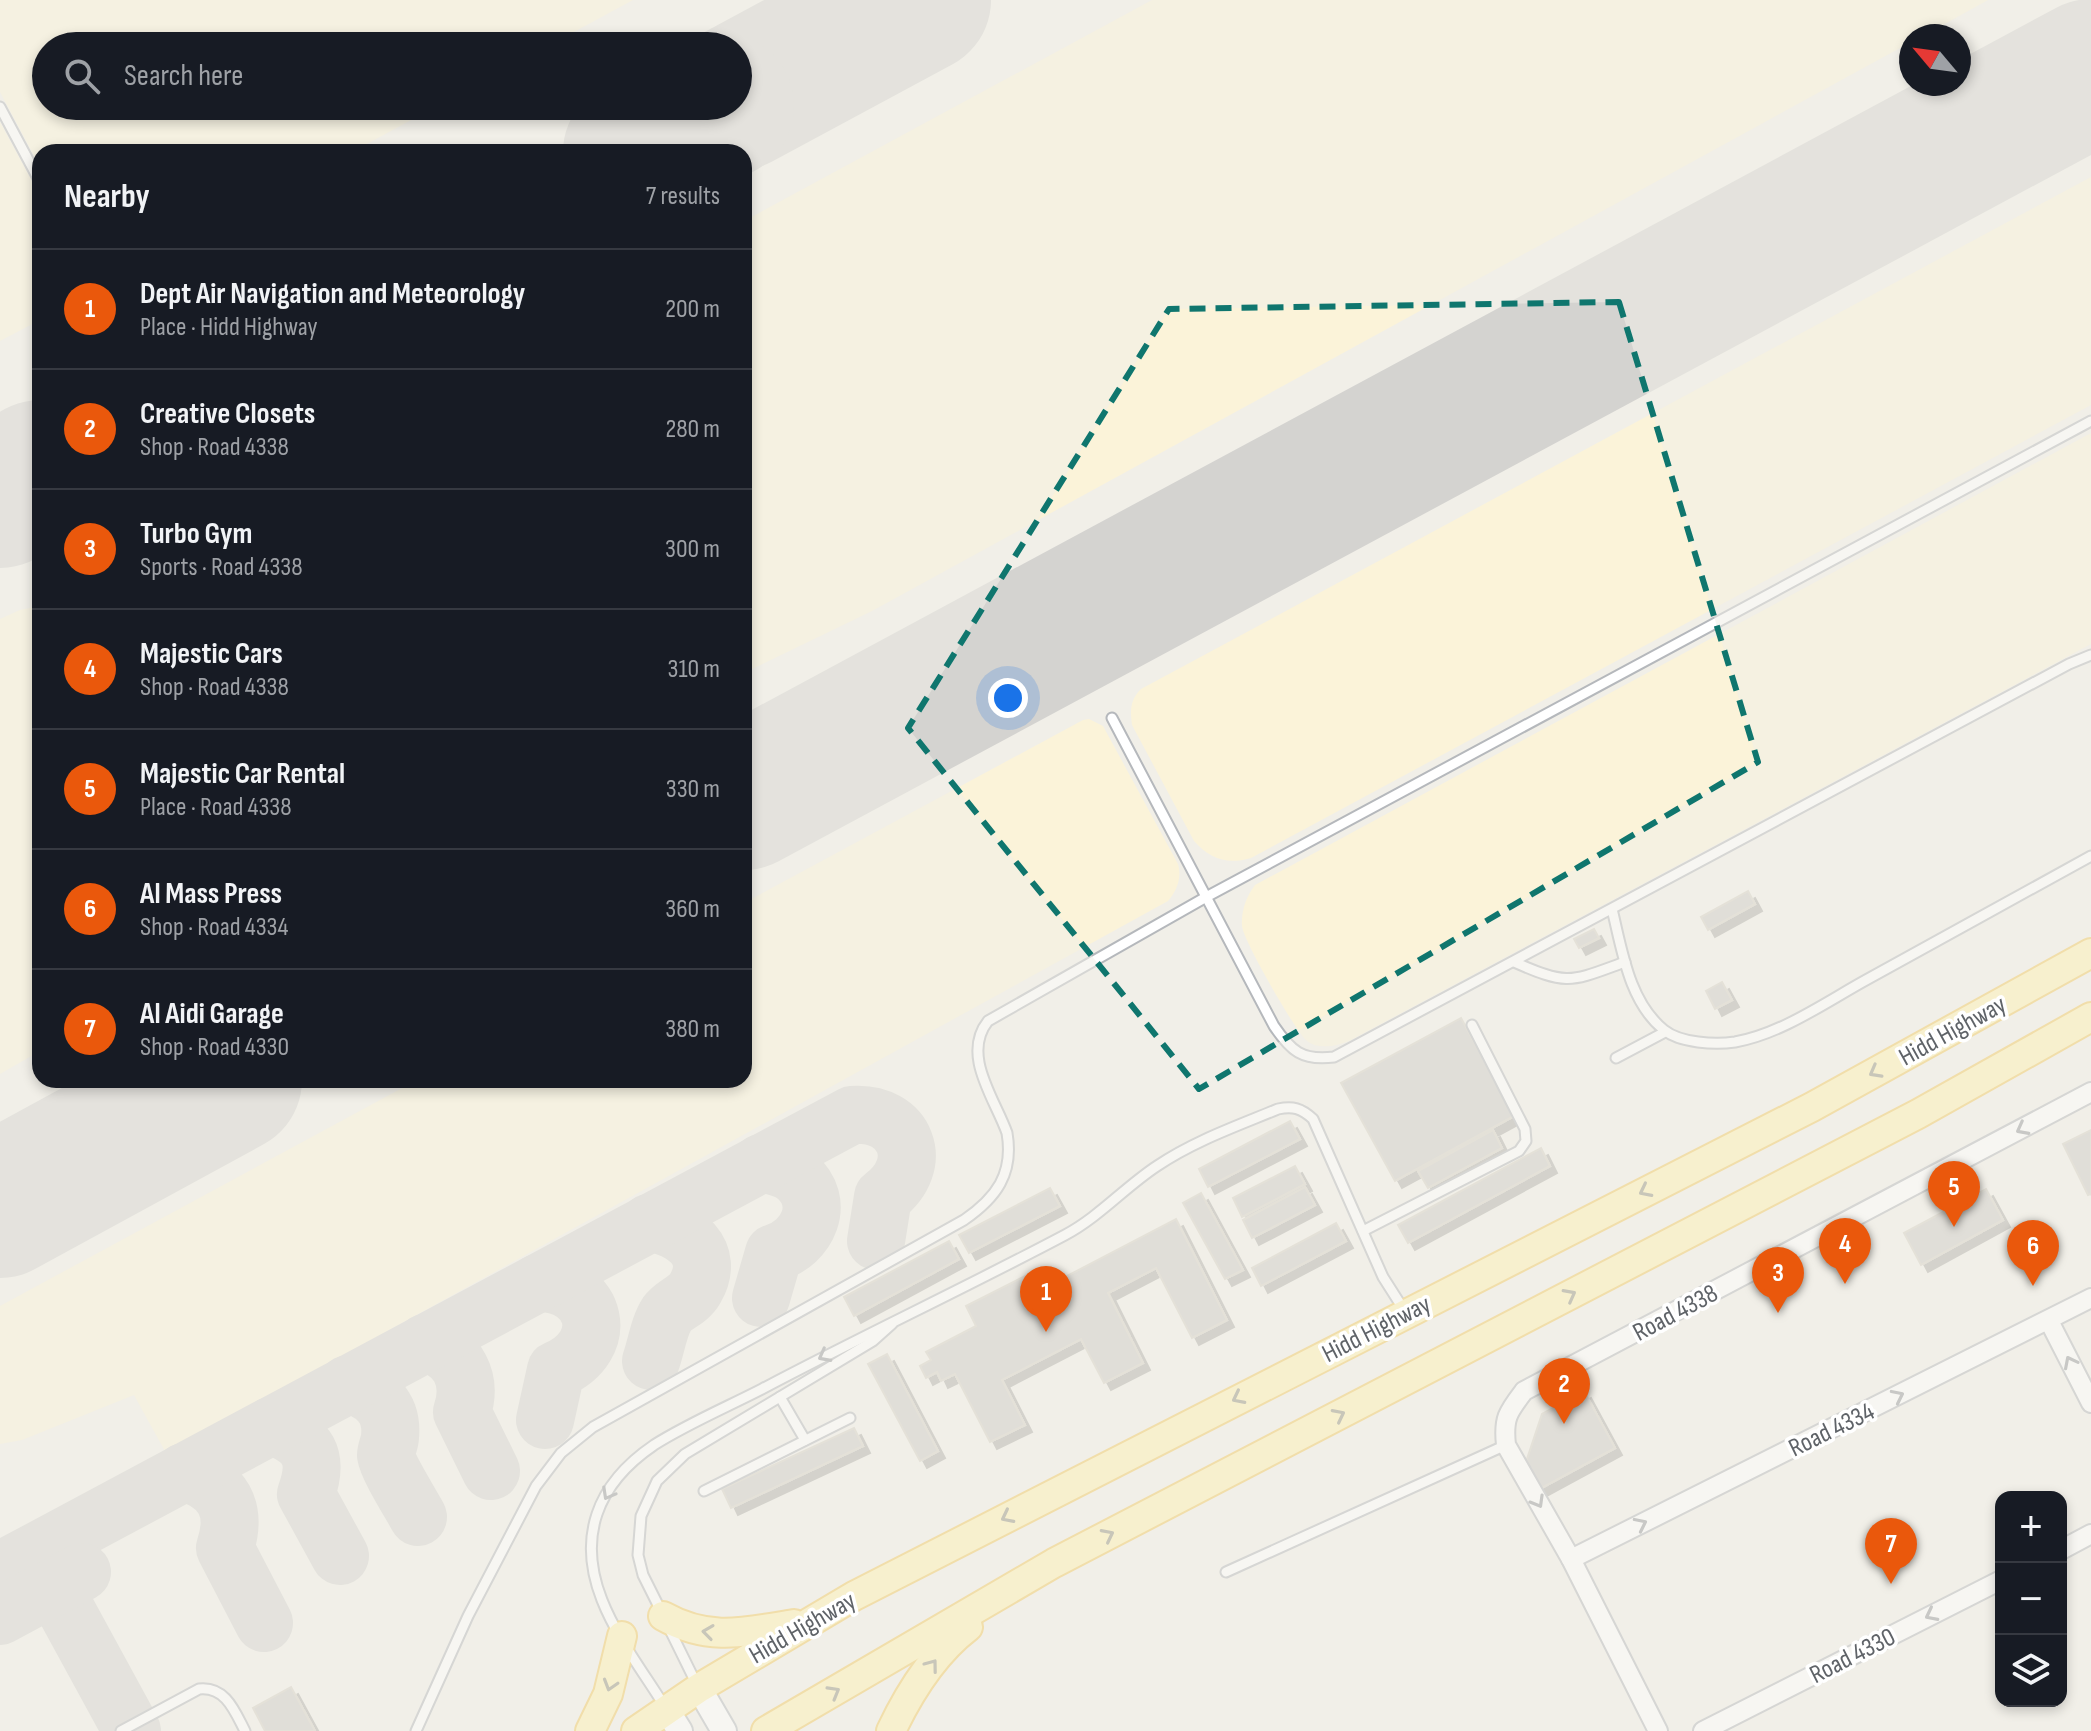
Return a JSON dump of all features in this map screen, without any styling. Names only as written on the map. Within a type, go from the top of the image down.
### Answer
[{"type":"main road","name":"Hidd Highway","points":[[636,1731],[674,1721],[699,1688],[854,1596],[1812,1107],[2091,953]]},
{"type":"main road","points":[[766,1731],[1054,1563],[1918,1114],[2091,1017]]},
{"type":"main road","points":[[891,1731],[906,1699],[951,1639],[1054,1563]]},
{"type":"main road","points":[[663,1616],[693,1630],[724,1634],[810,1622]]},
{"type":"main road","points":[[590,1731],[608,1694],[622,1636]]},
{"type":"main road","points":[[699,1688],[724,1731]]},
{"type":"street","name":"Road 4338","points":[[1506,1445],[1504,1427],[1508,1411],[1524,1391],[2091,1092]]},
{"type":"street","name":"Road 4334","points":[[1571,1559],[2091,1298]]},
{"type":"street","points":[[2049,1321],[2091,1403]]},
{"type":"street","points":[[1506,1445],[1571,1559],[1658,1731]]},
{"type":"street","points":[[2067,1547],[2091,1534]]},
{"type":"street","name":"Road 4330","points":[[1703,1731],[1995,1583]]},
{"type":"lane","points":[[0,107],[32,167]]},
{"type":"lane","points":[[416,1731],[451,1651],[536,1486],[561,1453],[593,1427],[964,1220],[994,1197],[1006,1174],[1010,1146],[977,1055],[982,1028],[995,1015],[1208,896],[2091,421]]},
{"type":"lane","points":[[1112,718],[1274,1026],[1288,1046],[1310,1057],[1334,1057],[2091,655]]},
{"type":"lane","points":[[1612,909],[1625,962],[1641,1004],[1665,1032],[1699,1042],[1733,1042],[1792,1021],[2091,856]]},
{"type":"lane","points":[[1514,962],[1547,977],[1569,980],[1625,962]]},
{"type":"lane","points":[[1363,1231],[1519,1151],[1526,1141],[1525,1129],[1472,1025]]},
{"type":"lane","points":[[1616,1058],[1665,1032]]},
{"type":"lane","points":[[674,1721],[603,1604],[591,1560],[597,1515],[606,1494],[619,1475],[656,1444],[1084,1224],[1137,1180],[1177,1153],[1289,1106],[1303,1110],[1313,1119],[1383,1277],[1406,1312]]},
{"type":"lane","points":[[699,1688],[643,1575],[638,1555],[641,1516],[657,1481],[685,1454],[873,1341],[894,1321]]},
{"type":"lane","points":[[753,1394],[761,1409]]},
{"type":"lane","points":[[780,1397],[805,1440]]},
{"type":"lane","points":[[707,1418],[718,1436]]},
{"type":"lane","points":[[704,1491],[850,1418]]},
{"type":"lane","points":[[1226,1572],[1506,1445]]},
{"type":"lane","points":[[121,1731],[205,1688],[217,1691],[229,1701],[245,1731]]},
{"type":"highlighted area","points":[[1619,302],[1758,762],[1199,1089],[908,728],[1169,309]]},
{"type":"sand","points":[[0,0],[633,0],[574,32],[32,32],[32,120],[411,120],[367,144],[32,144],[32,152],[0,92]]},
{"type":"sand","points":[[1152,0],[1988,0],[1945,24],[1899,24],[1899,49],[872,611],[752,669],[752,217]]},
{"type":"sand","points":[[0,122],[32,181],[32,324],[0,341]]},
{"type":"sand","points":[[2091,177],[2091,405],[1251,858],[1234,861],[1220,859],[1194,841],[1132,725],[1132,706],[1141,689]]},
{"type":"sand","points":[[2091,433],[2091,644],[1349,1041],[1333,1046],[1317,1046],[1301,1034],[1270,985],[1242,926],[1243,910],[1255,885]]},
{"type":"sand","points":[[32,608],[32,1056],[0,1074],[0,619]]},
{"type":"sand","points":[[1089,719],[1103,726],[1178,864],[1178,884],[1168,901],[166,1453],[134,1395],[22,1440],[0,1444],[0,1306],[402,1088],[752,1088],[752,899]]},
{"type":"building","points":[[1748,891],[1755,904],[1708,930],[1701,917]]},
{"type":"building","points":[[1594,929],[1599,938],[1579,948],[1574,939]]},
{"type":"building","points":[[1722,982],[1732,1000],[1715,1009],[1706,991]]},
{"type":"building","points":[[1461,1018],[1514,1116],[1395,1181],[1341,1083]]},
{"type":"building","points":[[1290,1121],[1300,1139],[1208,1187],[1199,1169]]},
{"type":"building","points":[[1493,1130],[1502,1148],[1428,1188],[1418,1171]]},
{"type":"building","points":[[2091,1130],[2091,1194],[2088,1195],[2063,1144]]},
{"type":"building","points":[[1541,1148],[1550,1166],[1408,1243],[1398,1225]]},
{"type":"building","points":[[1295,1166],[1305,1184],[1242,1217],[1233,1198]]},
{"type":"building","points":[[1305,1187],[1315,1205],[1252,1238],[1243,1220]]},
{"type":"building","points":[[1050,1188],[1060,1206],[969,1253],[959,1235]]},
{"type":"building","points":[[1986,1189],[2003,1220],[1921,1265],[1904,1233]]},
{"type":"building","points":[[1201,1193],[1243,1270],[1225,1279],[1183,1203]]},
{"type":"building","points":[[1176,1219],[1227,1320],[1192,1338],[1156,1268],[1108,1293],[1143,1363],[1104,1383],[1081,1339],[1002,1380],[1025,1425],[990,1442],[955,1374],[941,1381],[937,1372],[926,1378],[920,1366],[931,1360],[926,1352],[976,1326],[966,1306],[1037,1270],[1046,1287]]},
{"type":"building","points":[[1336,1223],[1346,1241],[1261,1286],[1252,1268]]},
{"type":"building","points":[[949,1241],[959,1259],[854,1316],[844,1297]]},
{"type":"building","points":[[887,1354],[938,1451],[920,1461],[868,1364]]},
{"type":"building","points":[[1584,1391],[1615,1448],[1538,1490],[1525,1465],[1542,1414]]},
{"type":"building","points":[[854,1428],[863,1446],[731,1508],[722,1489]]},
{"type":"building","points":[[291,1687],[315,1731],[265,1731],[253,1708]]},
{"type":"taxiway","points":[[0,1571],[852,1115],[886,1121],[897,1130],[907,1155],[897,1184],[883,1197],[876,1241]]},
{"type":"taxiway","points":[[761,1163],[796,1176],[805,1186],[812,1209],[804,1231],[786,1248],[774,1253],[761,1298]]},
{"type":"taxiway","points":[[649,1223],[662,1225],[684,1236],[699,1253],[702,1264],[695,1289],[664,1319],[651,1361]]},
{"type":"taxiway","points":[[538,1283],[558,1286],[574,1293],[585,1304],[591,1332],[574,1359],[556,1370],[545,1420]]},
{"type":"taxiway","points":[[425,1343],[446,1353],[460,1368],[466,1388],[462,1412],[491,1471]]},
{"type":"taxiway","points":[[348,1384],[374,1396],[385,1409],[390,1426],[386,1455],[418,1517]]},
{"type":"taxiway","points":[[271,1426],[294,1437],[308,1451],[312,1469],[306,1494],[340,1556]]},
{"type":"taxiway","points":[[184,1472],[209,1483],[224,1500],[230,1521],[225,1548],[264,1623]]},
{"type":"taxiway","points":[[0,1616],[82,1572]]},
{"type":"taxiway","points":[[54,1588],[132,1731]]},
{"type":"runway","points":[[752,89],[918,0]]},
{"type":"runway","points":[[752,793],[2091,72]]},
{"type":"runway","points":[[651,144],[695,120]]},
{"type":"runway","points":[[0,495],[32,477]]},
{"type":"runway","points":[[0,1205],[214,1088]]},
{"type":"place","name":"Majestic Car Rental","points":[[1954,1227]]},
{"type":"place","name":"Majestic Cars","points":[[1845,1284]]},
{"type":"place","name":"Al Mass Press","points":[[2033,1286]]},
{"type":"place","name":"Turbo Gym","points":[[1778,1313]]},
{"type":"place","name":"Dept Air Navigation and Meteorology","points":[[1046,1332]]},
{"type":"place","name":"Creative Closets","points":[[1564,1424]]},
{"type":"place","name":"Al Aidi Garage","points":[[1891,1584]]}]
